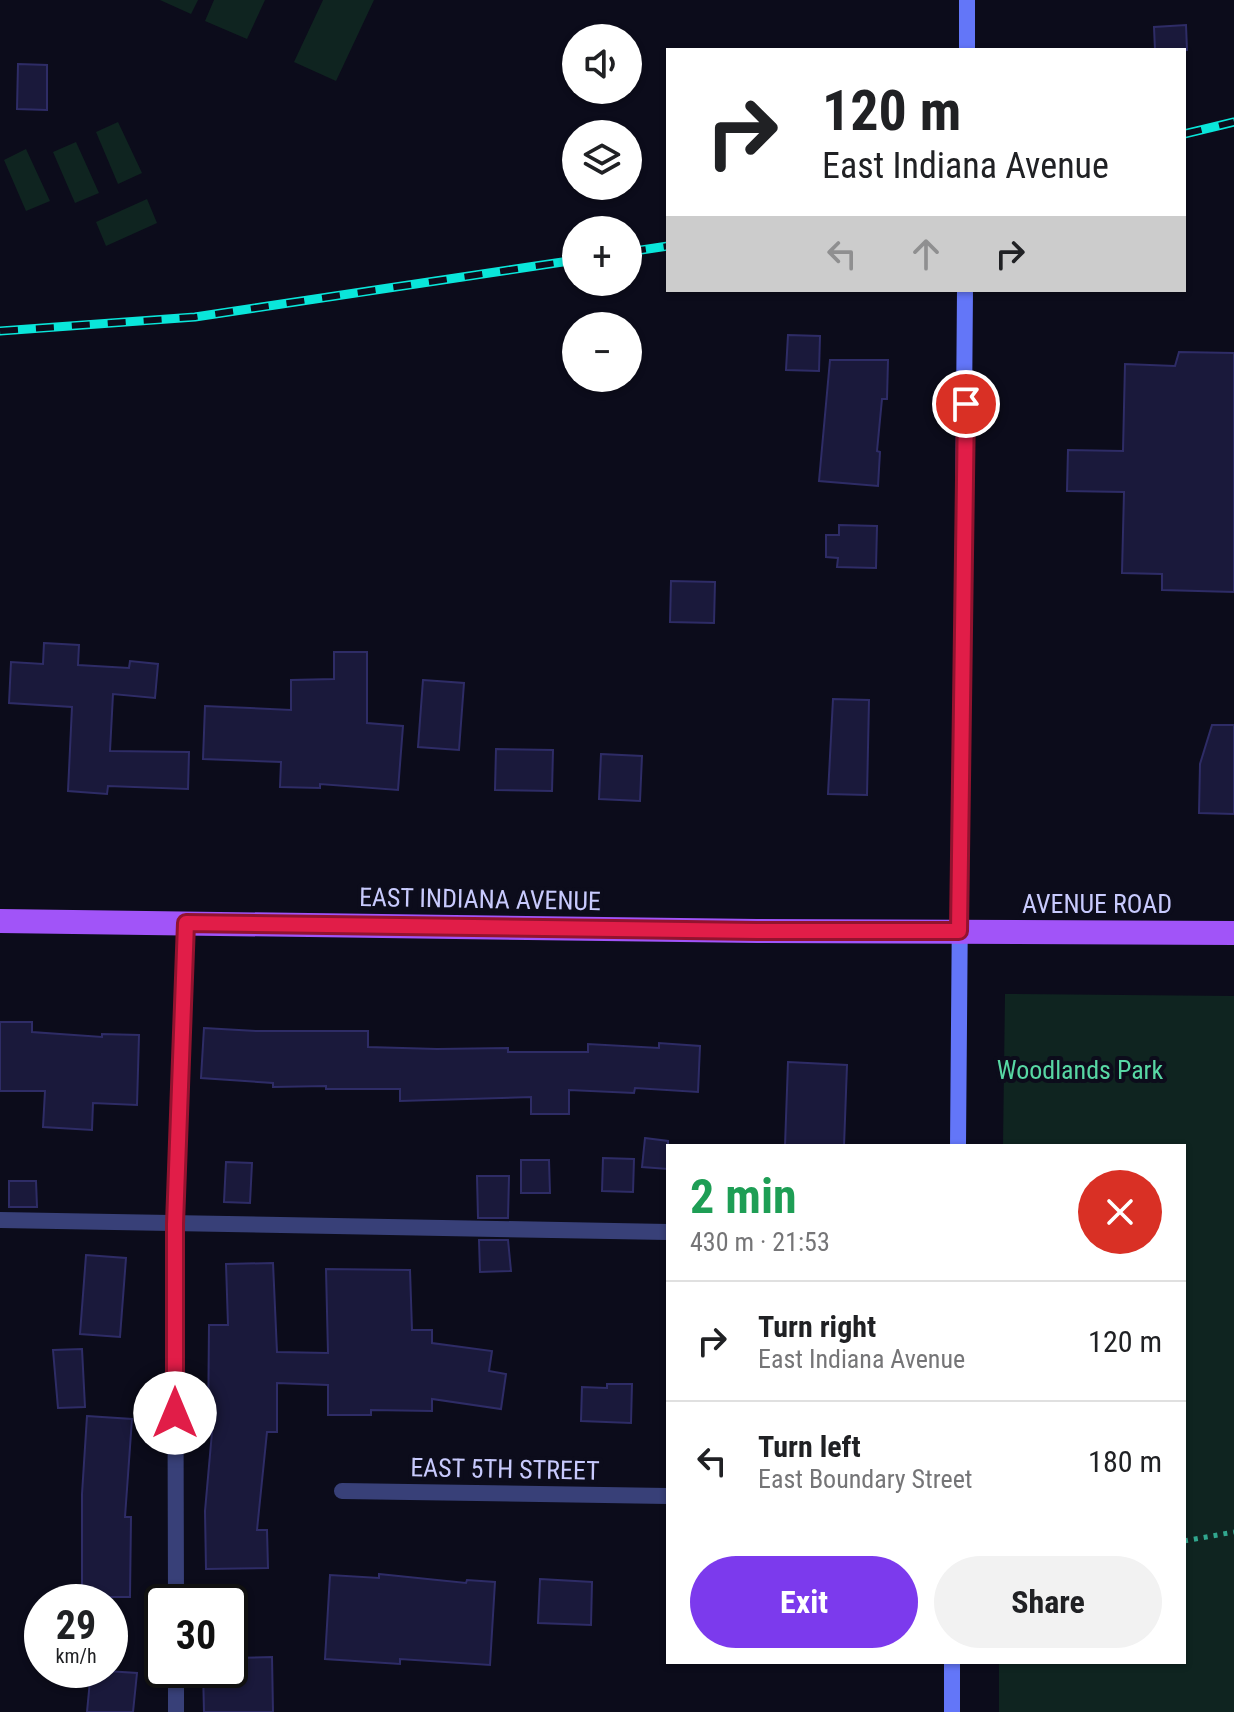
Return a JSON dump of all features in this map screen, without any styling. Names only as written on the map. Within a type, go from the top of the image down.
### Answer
[{"type":"main road","name":"EAST INDIANA AVENUE","points":[[0,921],[959,931]]},
{"type":"main road","name":"AVENUE ROAD","points":[[959,931],[1234,933]]},
{"type":"street","points":[[967,0],[967,48]]},
{"type":"street","points":[[958,1144],[965,292]]},
{"type":"street","points":[[176,1584],[175,1224],[186,923]]},
{"type":"street","points":[[0,1220],[666,1232]]},
{"type":"street","name":"EAST 5TH STREET","points":[[342,1491],[666,1496]]},
{"type":"street","points":[[952,1664],[952,1712]]},
{"type":"street","points":[[176,1688],[176,1712]]},
{"type":"path","points":[[1186,1541],[1234,1532]]},
{"type":"green space","points":[[160,0],[198,0],[191,14]]},
{"type":"green space","points":[[214,0],[265,0],[247,39],[205,21]]},
{"type":"green space","points":[[323,0],[374,0],[336,81],[294,62]]},
{"type":"green space","points":[[118,122],[142,173],[118,184],[96,132]]},
{"type":"green space","points":[[76,142],[99,193],[75,203],[53,152]]},
{"type":"green space","points":[[26,149],[50,201],[26,211],[4,160]]},
{"type":"green space","points":[[147,199],[157,223],[106,246],[96,222]]},
{"type":"green space","name":"Woodlands Park","points":[[1005,994],[1234,996],[1234,1712],[999,1712],[999,1664],[1186,1664],[1186,1144],[1003,1144]]},
{"type":"building","points":[[1186,25],[1187,50],[1155,48],[1154,27]]},
{"type":"building","points":[[18,64],[47,65],[47,110],[17,109]]},
{"type":"building","points":[[788,335],[820,336],[819,371],[786,370]]},
{"type":"building","points":[[1179,352],[1234,353],[1234,592],[1162,590],[1162,574],[1122,573],[1124,492],[1067,491],[1068,450],[1123,451],[1125,364],[1175,366]]},
{"type":"building","points":[[830,360],[888,360],[887,399],[882,399],[877,451],[880,452],[878,486],[819,481]]},
{"type":"building","points":[[839,525],[877,526],[876,568],[837,567],[838,558],[826,557],[826,535],[839,535]]},
{"type":"building","points":[[671,581],[715,582],[714,623],[670,622]]},
{"type":"building","points":[[44,643],[79,645],[78,665],[129,668],[130,661],[158,664],[155,698],[113,694],[110,751],[189,752],[188,789],[108,786],[107,794],[68,791],[72,707],[9,703],[11,662],[43,664]]},
{"type":"building","points":[[334,652],[367,652],[367,723],[403,726],[398,790],[320,784],[320,788],[280,787],[281,762],[203,759],[205,706],[291,710],[291,680],[334,679]]},
{"type":"building","points":[[423,680],[464,683],[459,750],[418,747]]},
{"type":"building","points":[[833,699],[869,700],[867,795],[828,794]]},
{"type":"building","points":[[1212,725],[1234,725],[1234,814],[1199,813],[1200,764]]},
{"type":"building","points":[[496,749],[553,750],[552,791],[495,790]]},
{"type":"building","points":[[601,754],[642,756],[640,801],[599,799]]},
{"type":"building","points":[[0,1022],[32,1022],[32,1032],[102,1037],[102,1034],[139,1035],[137,1105],[93,1103],[92,1130],[43,1127],[45,1091],[0,1091]]},
{"type":"building","points":[[204,1028],[368,1031],[368,1047],[588,1052],[588,1044],[659,1048],[659,1043],[700,1046],[698,1092],[635,1088],[634,1093],[569,1090],[569,1114],[531,1114],[531,1097],[400,1101],[400,1089],[273,1087],[273,1083],[201,1078]]},
{"type":"building","points":[[788,1062],[847,1065],[844,1144],[785,1144]]},
{"type":"building","points":[[645,1138],[668,1141],[666,1169],[642,1167]]},
{"type":"building","points":[[603,1158],[634,1159],[633,1192],[602,1191]]},
{"type":"building","points":[[521,1160],[549,1160],[550,1193],[521,1193]]},
{"type":"building","points":[[226,1162],[252,1163],[250,1203],[224,1202]]},
{"type":"building","points":[[477,1176],[509,1176],[508,1218],[478,1218]]},
{"type":"building","points":[[9,1181],[36,1181],[37,1207],[9,1207]]},
{"type":"building","points":[[479,1240],[508,1240],[511,1271],[480,1272]]},
{"type":"building","points":[[86,1255],[126,1258],[120,1337],[80,1334]]},
{"type":"building","points":[[273,1263],[277,1352],[328,1353],[326,1269],[410,1270],[412,1330],[432,1330],[432,1343],[492,1351],[489,1371],[506,1374],[501,1409],[432,1399],[432,1411],[371,1410],[371,1415],[328,1415],[328,1385],[277,1383],[277,1432],[267,1432],[257,1530],[267,1530],[268,1568],[206,1569],[205,1511],[212,1432],[208,1432],[209,1325],[228,1325],[226,1264]]},
{"type":"building","points":[[82,1349],[85,1407],[58,1408],[53,1350]]},
{"type":"building","points":[[607,1384],[632,1384],[631,1423],[581,1421],[582,1387],[607,1388]]},
{"type":"building","points":[[87,1416],[132,1419],[125,1517],[131,1517],[130,1597],[128,1584],[82,1584],[82,1494]]},
{"type":"building","points":[[379,1574],[466,1583],[467,1580],[495,1582],[490,1665],[400,1659],[400,1664],[325,1659],[330,1575],[379,1578]]},
{"type":"building","points":[[540,1579],[592,1582],[591,1625],[538,1623]]},
{"type":"building","points":[[272,1657],[273,1712],[204,1712],[203,1688],[248,1688],[248,1658]]},
{"type":"building","points":[[128,1672],[137,1673],[133,1712],[87,1712],[89,1688],[128,1688]]},
{"type":"railway","points":[[1186,134],[1234,122]]},
{"type":"railway","points":[[642,250],[666,246]]},
{"type":"railway","points":[[0,331],[195,317],[562,262]]},
{"type":"route","points":[[175,1413],[175,1224],[186,923],[959,931],[966,404]]}]
